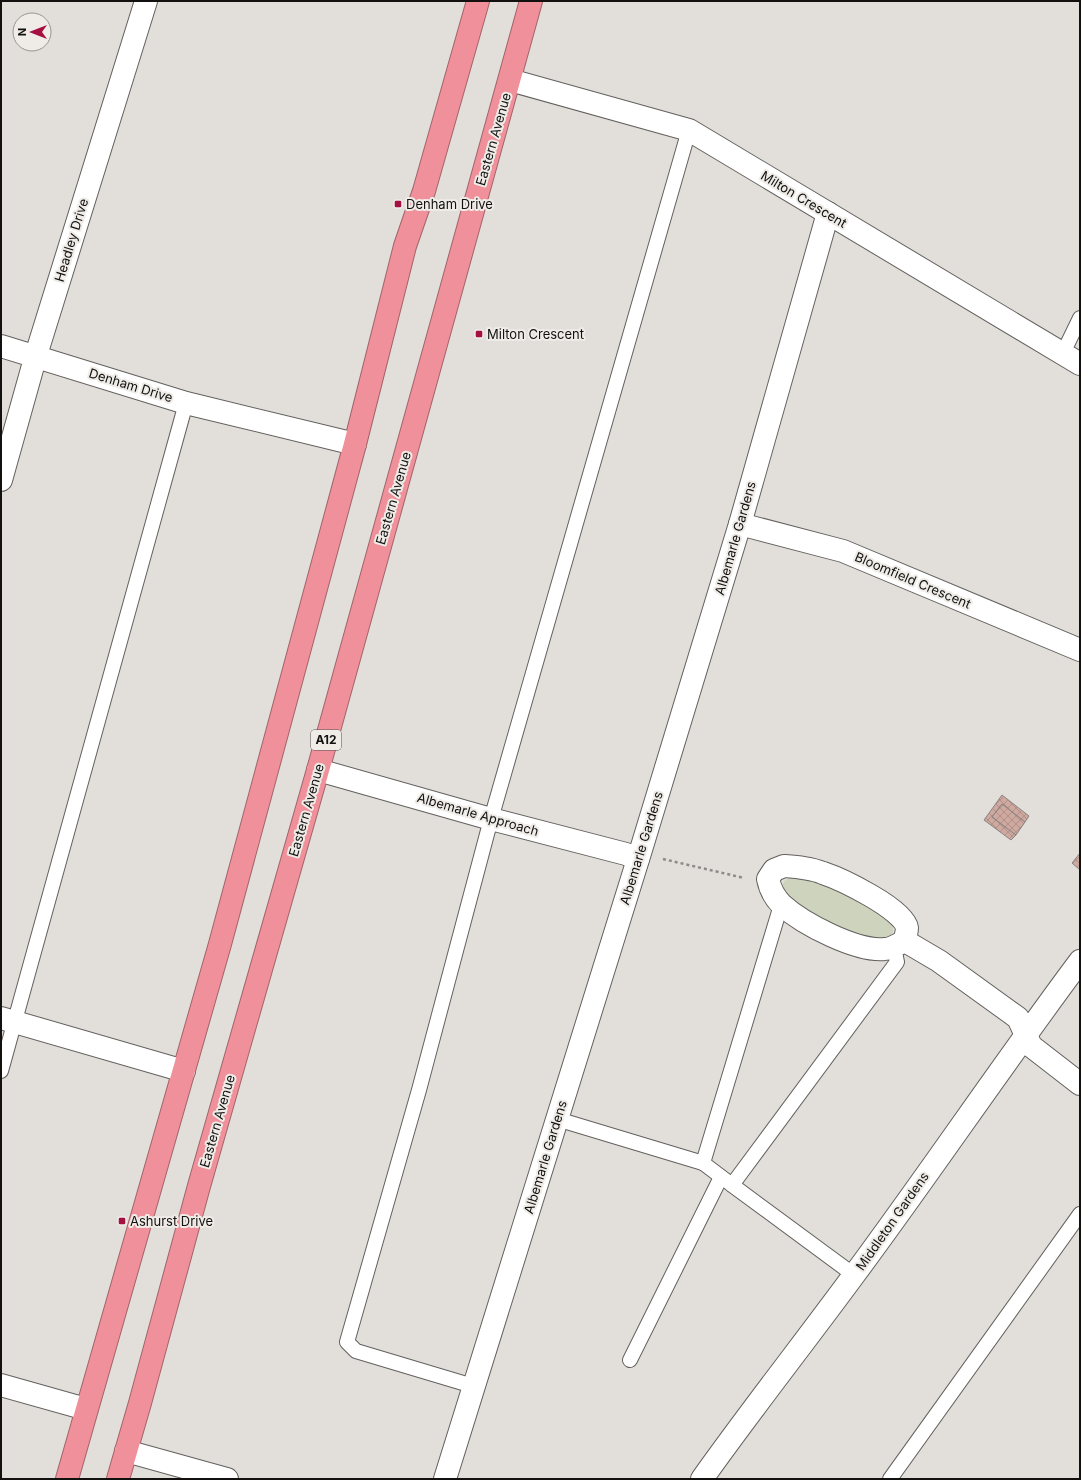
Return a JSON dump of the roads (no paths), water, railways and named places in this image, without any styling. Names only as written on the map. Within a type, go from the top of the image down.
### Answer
[{"type":"highway","points":[[67,1479],[184,1070],[355,444],[405,246],[424,191],[478,1]]},
{"type":"highway","name":"Eastern Avenue","points":[[118,1479],[199,1186],[318,770],[531,1]]},
{"type":"street","name":"Headley Drive","points":[[1,480],[36,355],[146,1]]},
{"type":"street","name":"Milton Crescent","points":[[510,80],[689,130],[1072,358]]},
{"type":"street","name":"Albemarle Gardens","points":[[445,1479],[639,856],[740,524],[828,213]]},
{"type":"street","name":"Denham Drive","points":[[1,346],[36,355],[186,403],[355,444]]},
{"type":"street","name":"Bloomfield Crescent","points":[[740,524],[843,550],[1080,650]]},
{"type":"street","name":"Albemarle Approach","points":[[318,770],[376,785],[491,819],[626,854],[639,856]]},
{"type":"street","points":[[899,944],[907,928],[902,921],[888,907],[850,884],[823,872],[800,867],[784,866],[774,870],[768,879],[770,889],[782,904],[804,921],[829,934],[855,944],[874,948],[885,949],[899,944],[939,961],[1018,1018],[1032,1046],[1080,1084]]},
{"type":"street","name":"Middleton Gardens","points":[[703,1479],[752,1409],[854,1275],[1080,961]]},
{"type":"street","points":[[7,1020],[184,1070]]},
{"type":"street","points":[[1,1385],[86,1409]]},
{"type":"street","points":[[126,1452],[227,1479]]},
{"type":"lane","points":[[473,1386],[356,1352],[347,1342],[419,1090],[491,819],[689,130]]},
{"type":"lane","points":[[1072,358],[1080,318]]},
{"type":"lane","points":[[1,1071],[7,1020],[186,403]]},
{"type":"lane","points":[[703,1164],[782,904]]},
{"type":"lane","points":[[732,1185],[897,962],[899,944]]},
{"type":"lane","points":[[557,1119],[703,1164],[854,1275]]},
{"type":"lane","points":[[630,1360],[720,1177]]},
{"type":"lane","points":[[890,1479],[1080,1214]]},
{"type":"place","name":"Denham Drive","points":[[398,204]]},
{"type":"place","name":"Milton Crescent","points":[[479,334]]},
{"type":"place","name":"Ashurst Drive","points":[[122,1221]]}]
